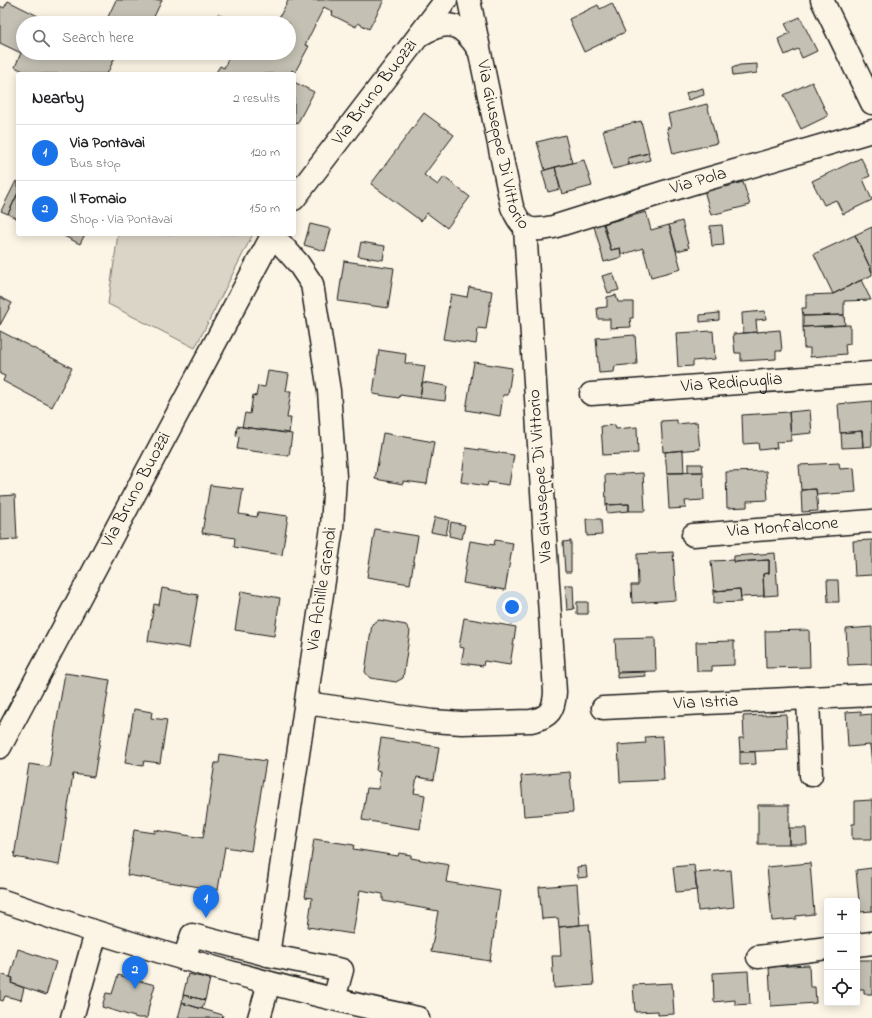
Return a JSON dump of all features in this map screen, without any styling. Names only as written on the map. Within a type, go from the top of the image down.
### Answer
[{"type":"street","name":"Via Bruno Buozzi","points":[[297,188],[420,35],[446,0]]},
{"type":"street","name":"Via Giuseppe Di Vittorio","points":[[306,703],[432,721],[462,723],[531,721],[546,715],[552,710],[554,702],[555,692],[525,228],[520,223],[512,207],[469,0]]},
{"type":"street","points":[[822,0],[872,103]]},
{"type":"street","points":[[420,35],[436,27],[450,24],[467,33],[479,50]]},
{"type":"street","name":"Via Pola","points":[[525,228],[539,230],[553,227],[690,184],[872,131]]},
{"type":"street","name":"Via Bruno Buozzi","points":[[0,747],[272,236]]},
{"type":"street","name":"Via Achille Grandi","points":[[268,955],[332,527],[335,477],[329,391],[312,284],[298,263],[272,236]]},
{"type":"street","name":"Via Redipuglia","points":[[591,394],[872,373]]},
{"type":"street","name":"Via Monfalcone","points":[[693,535],[872,521]]},
{"type":"street","name":"Via Istria","points":[[603,708],[872,695]]},
{"type":"street","points":[[808,698],[811,775]]},
{"type":"street","points":[[0,900],[96,933],[184,960],[269,983],[418,1018]]},
{"type":"street","points":[[72,1018],[96,933]]},
{"type":"street","points":[[184,960],[192,935],[268,955],[342,970],[334,999]]},
{"type":"street","points":[[860,945],[872,943]]},
{"type":"street","points":[[758,957],[824,948]]},
{"type":"street","points":[[259,1018],[269,983]]},
{"type":"shaded area","points":[[118,236],[252,236],[195,348],[108,304]]},
{"type":"building","points":[[116,0],[162,0],[154,16],[108,16]]},
{"type":"building","points":[[287,0],[384,0],[369,29],[358,23],[356,27],[332,15],[333,12],[324,7],[305,45],[309,46],[295,72],[292,70],[291,72],[216,72],[220,66],[224,68],[228,60],[296,60],[296,16],[280,16],[288,1]]},
{"type":"building","points":[[8,1],[38,16],[16,16],[16,51],[0,43],[0,6],[4,8]]},
{"type":"building","points":[[612,3],[625,32],[584,52],[569,19],[598,5],[600,9]]},
{"type":"building","points":[[800,17],[817,51],[802,58],[798,49],[785,55],[778,39],[790,33],[785,24]]},
{"type":"building","points":[[18,60],[114,60],[108,72],[25,72],[15,67]]},
{"type":"building","points":[[757,64],[757,73],[733,76],[732,68],[740,65]]},
{"type":"building","points":[[812,82],[828,116],[801,129],[784,95]]},
{"type":"building","points":[[296,83],[314,92],[297,124],[296,123]]},
{"type":"building","points":[[703,88],[704,95],[688,100],[686,93]]},
{"type":"building","points":[[707,104],[717,143],[673,154],[667,128],[671,127],[668,114]]},
{"type":"building","points":[[424,113],[454,135],[424,175],[438,185],[444,177],[470,197],[447,228],[427,213],[421,221],[371,184]]},
{"type":"building","points":[[641,121],[649,153],[628,158],[629,165],[613,169],[603,130]]},
{"type":"building","points":[[565,135],[572,163],[545,170],[537,142]]},
{"type":"building","points":[[648,153],[650,160],[629,165],[628,158]]},
{"type":"building","points":[[861,158],[870,176],[863,179],[872,200],[843,214],[836,200],[824,205],[812,181]]},
{"type":"building","points":[[584,160],[592,186],[562,194],[555,167]]},
{"type":"building","points":[[555,167],[560,189],[548,192],[542,171]]},
{"type":"building","points":[[16,181],[16,197],[8,214],[1,211]]},
{"type":"building","points":[[743,182],[750,205],[711,215],[704,190],[725,184],[726,187]]},
{"type":"building","points":[[16,197],[16,218],[8,214]]},
{"type":"building","points":[[646,212],[651,230],[669,225],[681,269],[651,277],[643,248],[621,255],[620,248],[611,250],[603,224]]},
{"type":"building","points":[[602,216],[611,250],[620,248],[622,257],[604,262],[592,219]]},
{"type":"building","points":[[682,221],[689,248],[677,251],[669,225]]},
{"type":"building","points":[[310,224],[331,229],[325,251],[304,245]]},
{"type":"building","points":[[722,225],[724,245],[712,246],[710,226]]},
{"type":"building","points":[[872,227],[872,272],[855,235]]},
{"type":"building","points":[[855,235],[872,275],[833,294],[814,254]]},
{"type":"building","points":[[64,236],[84,236],[80,244]]},
{"type":"building","points":[[361,242],[385,246],[383,260],[358,256]]},
{"type":"building","points":[[344,261],[394,268],[388,308],[338,301]]},
{"type":"building","points":[[613,273],[619,290],[608,293],[602,276]]},
{"type":"building","points":[[861,280],[871,300],[844,301],[844,315],[803,316],[802,308],[806,308],[806,295],[833,294]]},
{"type":"building","points":[[469,287],[492,291],[486,329],[478,328],[476,344],[443,339],[451,294],[467,297]]},
{"type":"building","points":[[616,295],[618,302],[633,302],[633,318],[630,318],[631,327],[610,328],[610,319],[598,319],[597,308],[607,307],[607,297]]},
{"type":"building","points":[[0,297],[12,303],[0,325]]},
{"type":"building","points":[[765,311],[766,319],[756,320],[757,332],[743,333],[742,313]]},
{"type":"building","points":[[719,313],[719,320],[700,322],[700,315]]},
{"type":"building","points":[[844,315],[845,325],[803,327],[803,316]]},
{"type":"building","points":[[850,325],[850,344],[845,345],[846,354],[810,357],[810,348],[804,348],[803,327]]},
{"type":"building","points":[[780,330],[782,351],[776,351],[776,359],[741,361],[741,353],[735,353],[733,334]]},
{"type":"building","points":[[0,331],[72,368],[52,407],[3,381],[5,376],[0,374]]},
{"type":"building","points":[[713,331],[715,359],[693,361],[693,366],[678,367],[676,333]]},
{"type":"building","points":[[635,335],[637,364],[615,366],[614,372],[599,373],[596,338]]},
{"type":"building","points":[[379,350],[406,354],[405,363],[425,366],[420,398],[400,395],[399,398],[373,394]]},
{"type":"building","points":[[474,362],[512,368],[508,395],[503,395],[500,416],[466,410]]},
{"type":"building","points":[[268,371],[289,374],[286,391],[291,391],[287,418],[291,418],[289,433],[242,427],[245,413],[250,414],[253,395],[256,396],[258,386],[265,387]]},
{"type":"building","points":[[422,382],[447,386],[445,401],[420,398]]},
{"type":"building","points":[[872,401],[872,446],[863,447],[862,431],[840,433],[838,404]]},
{"type":"building","points":[[810,410],[812,433],[791,435],[789,412]]},
{"type":"building","points":[[789,412],[791,441],[776,442],[777,448],[759,450],[758,443],[743,444],[742,415]]},
{"type":"building","points":[[677,420],[677,424],[697,422],[700,449],[663,452],[661,421]]},
{"type":"building","points":[[615,425],[616,429],[637,427],[638,453],[603,455],[601,426]]},
{"type":"building","points":[[237,426],[292,434],[289,456],[237,449],[239,437],[236,436]]},
{"type":"building","points":[[862,431],[863,447],[842,448],[841,433]]},
{"type":"building","points":[[383,433],[434,442],[427,484],[403,481],[403,484],[375,479]]},
{"type":"building","points":[[466,448],[514,455],[509,485],[488,482],[487,486],[461,482]]},
{"type":"building","points":[[683,450],[684,473],[667,473],[665,452]]},
{"type":"building","points":[[839,463],[840,469],[854,468],[856,492],[817,495],[816,489],[801,490],[799,465]]},
{"type":"building","points":[[688,464],[702,464],[703,472],[688,472]]},
{"type":"building","points":[[766,471],[768,500],[747,501],[747,507],[727,508],[726,472]]},
{"type":"building","points":[[703,472],[704,500],[685,501],[686,508],[669,509],[667,473]]},
{"type":"building","points":[[643,473],[645,511],[629,511],[629,504],[606,505],[605,475]]},
{"type":"building","points":[[210,485],[243,489],[239,514],[257,517],[258,512],[288,516],[282,555],[234,547],[235,538],[202,533]]},
{"type":"building","points":[[816,489],[818,511],[802,512],[801,490]]},
{"type":"building","points":[[15,495],[17,539],[0,540],[0,496]]},
{"type":"building","points":[[629,504],[629,511],[607,513],[606,505]]},
{"type":"building","points":[[435,517],[449,520],[446,535],[431,532]]},
{"type":"building","points":[[586,519],[601,519],[602,535],[587,536]]},
{"type":"building","points":[[451,522],[465,525],[462,539],[449,536]]},
{"type":"building","points":[[375,529],[418,536],[410,584],[367,577]]},
{"type":"building","points":[[495,540],[513,543],[505,590],[463,583],[470,541],[494,545]]},
{"type":"building","points":[[872,540],[872,575],[855,576],[853,541]]},
{"type":"building","points":[[571,541],[571,572],[565,572],[563,542]]},
{"type":"building","points":[[673,552],[676,600],[632,603],[631,585],[638,585],[637,554]]},
{"type":"building","points":[[775,553],[778,595],[764,596],[763,574],[769,573],[769,560],[734,562],[734,556]]},
{"type":"building","points":[[734,560],[734,562],[769,560],[769,573],[763,574],[764,596],[741,597],[740,589],[714,591],[711,561]]},
{"type":"building","points":[[827,580],[838,580],[839,602],[828,602]]},
{"type":"building","points":[[565,585],[573,585],[574,609],[567,610]]},
{"type":"building","points":[[162,588],[198,595],[189,648],[148,641],[154,604],[159,605]]},
{"type":"building","points":[[740,589],[741,602],[714,603],[714,591]]},
{"type":"building","points":[[241,591],[280,598],[274,636],[235,630]]},
{"type":"building","points":[[577,602],[588,602],[588,614],[577,614]]},
{"type":"building","points":[[464,618],[516,627],[510,665],[484,661],[483,666],[461,663],[464,648],[459,647]]},
{"type":"building","points":[[379,620],[406,625],[410,631],[403,678],[396,682],[370,678],[365,672],[372,624]]},
{"type":"building","points":[[872,627],[872,664],[848,665],[846,629]]},
{"type":"building","points":[[809,630],[810,667],[766,668],[765,631]]},
{"type":"building","points":[[655,638],[656,671],[617,672],[615,639]]},
{"type":"building","points":[[734,641],[734,665],[712,666],[712,671],[697,671],[696,642]]},
{"type":"building","points":[[645,672],[646,676],[617,678],[617,673]]},
{"type":"building","points":[[65,673],[110,680],[94,777],[73,774],[59,865],[14,857],[29,764],[49,767]]},
{"type":"building","points":[[134,709],[152,712],[151,718],[167,720],[160,763],[144,761],[143,766],[125,763]]},
{"type":"building","points":[[861,711],[861,715],[872,714],[872,764],[870,745],[848,747],[846,712]]},
{"type":"building","points":[[786,714],[788,750],[740,752],[739,738],[744,738],[743,716]]},
{"type":"building","points":[[662,736],[664,780],[620,782],[618,745],[646,743],[645,737]]},
{"type":"building","points":[[381,738],[439,747],[434,780],[417,777],[414,793],[425,795],[420,829],[362,820],[367,788],[378,789],[380,771],[376,770]]},
{"type":"building","points":[[740,752],[755,752],[756,764],[740,765]]},
{"type":"building","points":[[220,754],[266,761],[251,851],[225,847],[218,890],[127,875],[134,830],[155,833],[155,830],[203,838],[215,763],[219,763]]},
{"type":"building","points":[[570,772],[573,812],[524,816],[521,776]]},
{"type":"building","points":[[872,800],[872,839],[852,839],[852,824],[855,824],[855,801]]},
{"type":"building","points":[[758,805],[789,805],[789,844],[758,844]]},
{"type":"building","points":[[789,828],[806,828],[807,844],[789,844]]},
{"type":"building","points":[[314,839],[354,845],[353,849],[398,856],[399,853],[411,855],[411,858],[449,865],[446,882],[500,891],[490,961],[431,952],[438,911],[383,901],[383,894],[360,890],[353,934],[308,927],[312,898],[305,897]]},
{"type":"building","points":[[810,863],[814,914],[796,916],[796,919],[772,921],[767,867]]},
{"type":"building","points":[[694,865],[697,890],[676,892],[673,867]]},
{"type":"building","points":[[586,866],[587,877],[578,878],[577,867]]},
{"type":"building","points":[[872,868],[872,911],[860,912],[860,898],[859,898],[856,870]]},
{"type":"building","points":[[731,870],[734,907],[698,911],[695,873]]},
{"type":"building","points":[[577,884],[580,925],[559,927],[558,918],[542,919],[539,887]]},
{"type":"building","points":[[589,924],[594,985],[554,988],[552,956],[561,956],[559,927]]},
{"type":"building","points":[[18,949],[56,962],[46,995],[11,983],[13,978],[10,977]]},
{"type":"building","points":[[860,960],[872,960],[872,994],[864,994],[864,989],[860,989]]},
{"type":"building","points":[[809,965],[810,987],[815,987],[816,1003],[771,1006],[769,967]]},
{"type":"building","points":[[748,971],[750,1004],[735,1005],[735,1000],[714,1002],[713,973]]},
{"type":"building","points":[[0,974],[13,978],[11,983],[24,988],[21,1000],[5,996],[3,1001],[0,1000]]},
{"type":"building","points":[[188,974],[210,979],[205,1000],[183,995]]},
{"type":"building","points":[[118,975],[155,985],[147,1018],[138,1018],[102,1007],[106,993],[112,994]]},
{"type":"building","points":[[672,983],[674,1014],[658,1015],[658,1011],[635,1012],[633,985]]},
{"type":"building","points":[[183,995],[205,1000],[202,1009],[182,1003]]},
{"type":"building","points":[[182,1003],[223,1015],[222,1018],[178,1018]]},
{"type":"place","name":"Via Pontavai","points":[[206,918]]},
{"type":"place","name":"Il Fornaio","points":[[135,989]]}]
